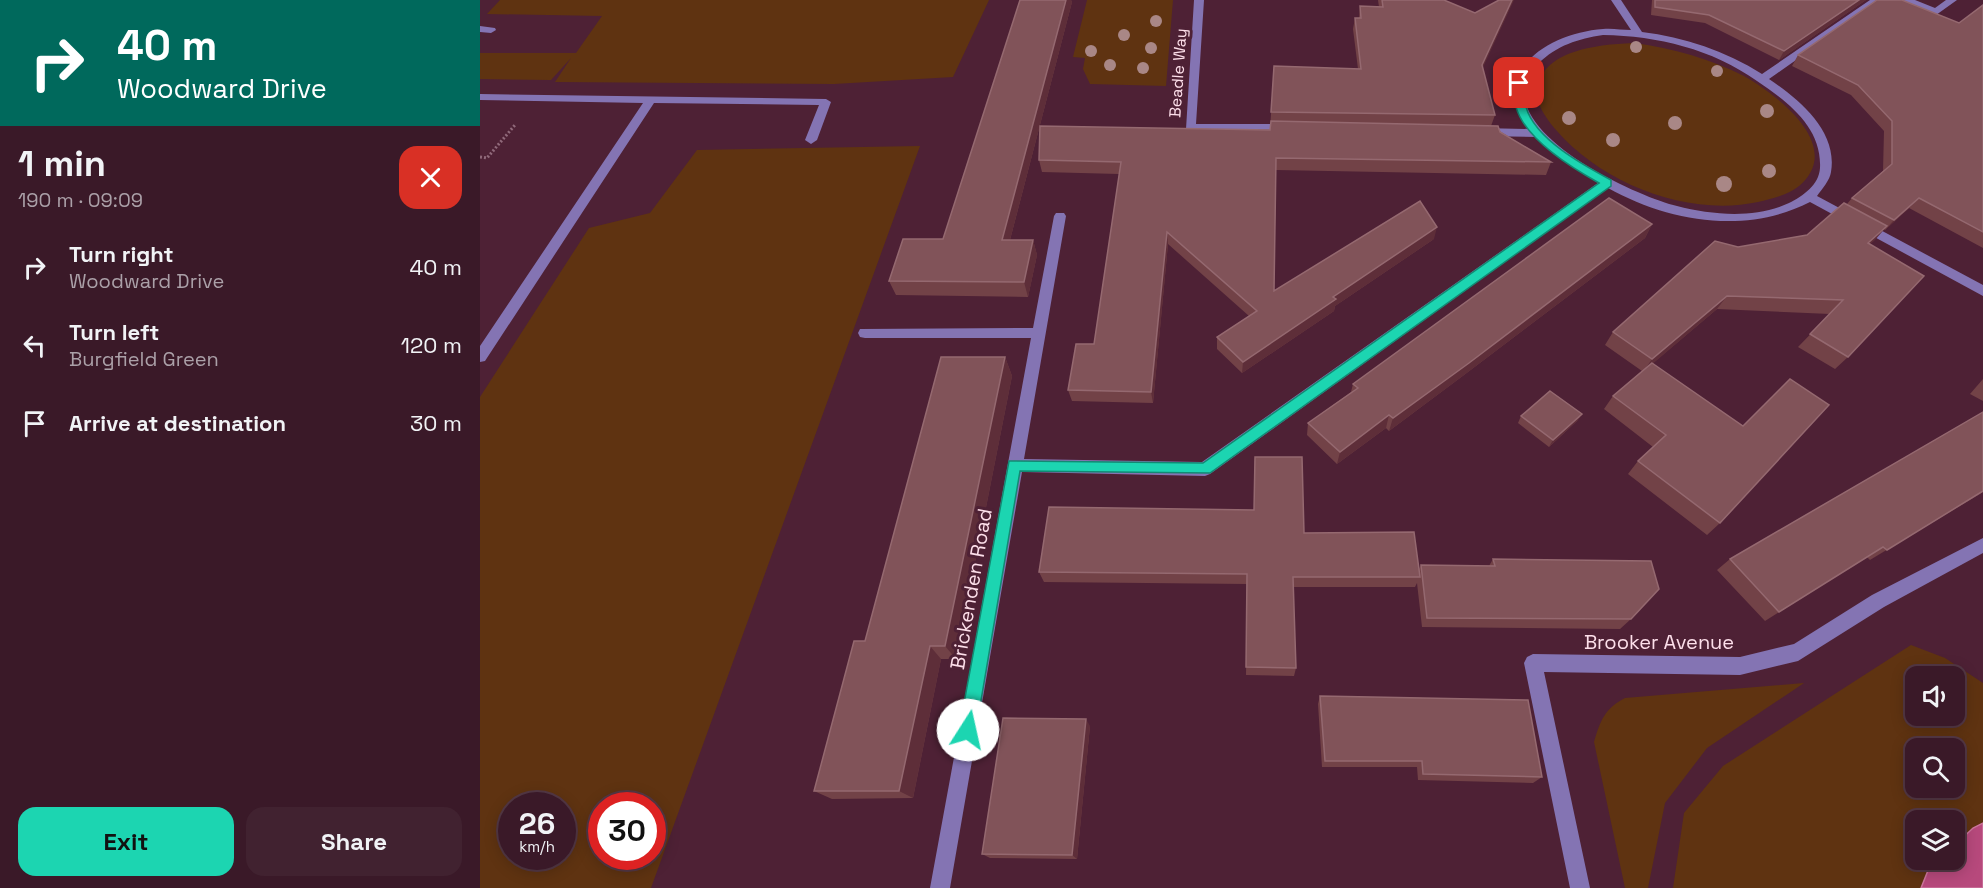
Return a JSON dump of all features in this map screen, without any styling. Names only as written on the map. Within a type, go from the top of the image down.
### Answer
[{"type":"street","name":"Beadle Way","points":[[1199,0],[1190,127],[1298,129]]},
{"type":"street","points":[[1616,0],[1637,32]]},
{"type":"street","points":[[1764,78],[1876,0]]},
{"type":"street","points":[[1906,0],[1936,12],[1952,0]]},
{"type":"street","points":[[1603,32],[1637,32],[1714,54],[1764,78],[1792,101],[1814,124],[1824,141],[1828,156],[1824,176],[1810,197],[1779,213],[1727,218],[1678,210],[1645,200],[1607,183],[1569,162],[1537,133],[1521,108],[1519,83],[1539,56],[1553,44],[1579,36],[1603,32]]},
{"type":"street","points":[[480,97],[826,102],[812,140]]},
{"type":"street","points":[[480,357],[650,100]]},
{"type":"street","points":[[1465,131],[1537,133]]},
{"type":"street","points":[[1014,465],[1205,469],[1607,183]]},
{"type":"street","points":[[1810,197],[1983,291]]},
{"type":"street","name":"Brickenden Road","points":[[940,888],[1060,216]]},
{"type":"street","points":[[865,333],[1040,333]]},
{"type":"street","name":"Brooker Avenue","points":[[1580,888],[1533,663],[1740,666],[1798,652],[1878,601],[1983,545]]},
{"type":"path","points":[[480,158],[487,158],[516,124]]},
{"type":"shaded area","points":[[500,0],[989,0],[953,77],[834,84],[555,82],[571,58],[551,80],[480,79],[480,53],[576,53],[602,16],[487,14]]},
{"type":"shaded area","points":[[1087,0],[1173,0],[1166,86],[1090,84],[1083,69],[1085,58],[1073,57]]},
{"type":"shaded area","points":[[1635,43],[1705,59],[1744,76],[1771,94],[1798,119],[1808,134],[1814,149],[1814,164],[1806,179],[1790,192],[1758,202],[1704,205],[1648,192],[1622,181],[1598,167],[1576,150],[1547,119],[1542,110],[1537,95],[1540,80],[1547,68],[1574,52],[1606,45]]},
{"type":"shaded area","points":[[920,146],[666,847],[666,792],[588,792],[588,870],[658,870],[651,888],[480,888],[480,397],[589,228],[650,213],[697,150]]},
{"type":"shaded area","points":[[1911,645],[1945,658],[1957,666],[1905,666],[1905,726],[1965,726],[1965,671],[1983,683],[1983,888],[1673,888],[1684,813],[1723,766]]},
{"type":"shaded area","points":[[1804,683],[1707,748],[1665,803],[1648,888],[1625,888],[1594,742],[1601,721],[1608,711],[1625,698]]},
{"type":"shaded area","points":[[1983,823],[1983,888],[1921,888],[1928,870],[1965,870],[1965,836]]},
{"type":"building","points":[[1020,0],[1066,0],[1002,240],[1033,240],[1024,282],[889,281],[903,239],[943,239]]},
{"type":"building","points":[[1382,0],[1444,0],[1475,13],[1499,0],[1512,0],[1482,65],[1495,115],[1271,112],[1274,66],[1361,69],[1355,18],[1361,18],[1360,6],[1383,7]]},
{"type":"building","points":[[1655,0],[1859,0],[1784,51],[1709,15],[1655,7]]},
{"type":"building","points":[[1877,0],[1902,0],[1959,23],[1983,5],[1983,232],[1919,198],[1894,220],[1852,198],[1892,164],[1892,121],[1858,85],[1798,55]]},
{"type":"building","points":[[1271,121],[1498,126],[1500,132],[1551,162],[1276,158],[1274,291],[1420,201],[1437,227],[1333,297],[1336,299],[1243,362],[1217,337],[1257,311],[1167,232],[1151,392],[1068,390],[1076,344],[1094,344],[1121,162],[1039,160],[1040,126],[1270,130]]},
{"type":"building","points":[[1609,198],[1652,224],[1469,363],[1393,418],[1389,415],[1340,452],[1308,423],[1358,388],[1353,384]]},
{"type":"building","points":[[1844,203],[1887,226],[1868,243],[1924,276],[1848,357],[1810,334],[1843,300],[1727,296],[1652,359],[1613,332],[1715,241],[1738,247],[1807,235]]},
{"type":"building","points":[[941,357],[1005,357],[945,646],[930,646],[899,791],[814,791],[854,641],[865,641]]},
{"type":"building","points":[[1652,363],[1743,426],[1790,379],[1829,405],[1720,523],[1638,461],[1666,435],[1613,396]]},
{"type":"building","points":[[1550,391],[1582,414],[1553,440],[1521,416]]},
{"type":"building","points":[[1983,412],[1983,491],[1887,550],[1883,547],[1779,612],[1730,559]]},
{"type":"building","points":[[1255,457],[1302,457],[1304,533],[1414,532],[1420,577],[1293,577],[1296,668],[1246,667],[1247,574],[1039,572],[1049,507],[1254,510]]},
{"type":"building","points":[[1493,559],[1651,561],[1659,589],[1631,619],[1427,618],[1421,565],[1495,566]]},
{"type":"building","points":[[1320,696],[1528,700],[1542,777],[1423,774],[1422,761],[1325,761]]},
{"type":"building","points":[[1003,718],[1086,719],[1072,855],[982,854]]},
{"type":"route","points":[[968,730],[1014,465],[1205,469],[1607,183],[1569,162],[1537,133],[1521,108],[1519,83]]}]
